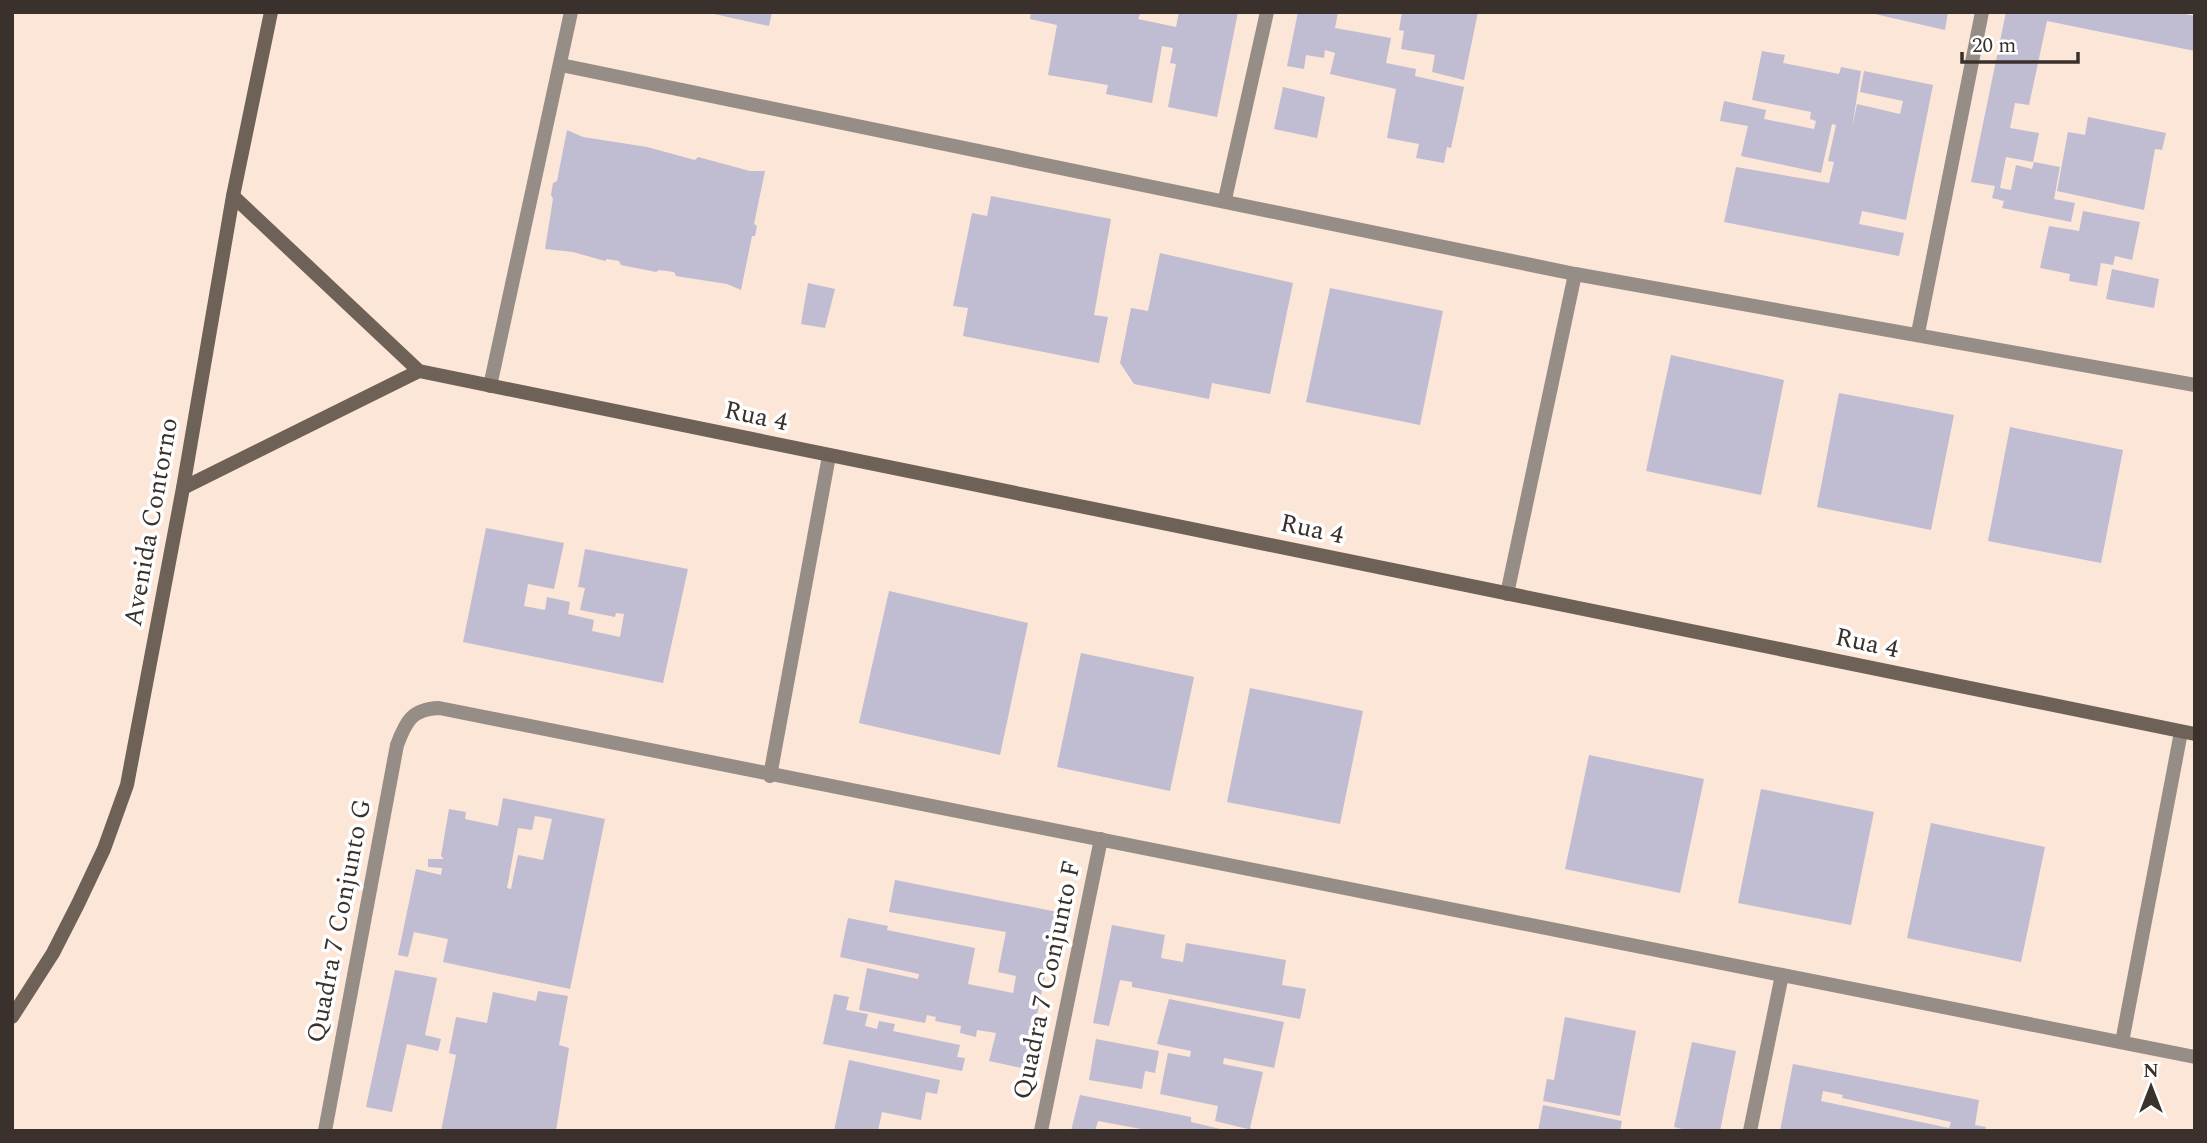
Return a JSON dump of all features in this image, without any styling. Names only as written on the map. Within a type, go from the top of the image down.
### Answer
[{"type":"street","name":"Avenida Contorno","points":[[12,1017],[53,953],[78,904],[104,849],[127,785],[183,488],[233,196],[271,12]]},
{"type":"street","points":[[490,386],[571,12]]},
{"type":"street","points":[[1225,199],[1267,12]]},
{"type":"street","points":[[1918,332],[1982,12]]},
{"type":"street","points":[[561,65],[1225,199],[1575,274],[1918,332],[2195,384]]},
{"type":"street","points":[[183,488],[419,371],[233,196]]},
{"type":"street","points":[[1507,594],[1575,274]]},
{"type":"street","name":"Rua 4","points":[[419,371],[2188,733]]},
{"type":"street","points":[[829,456],[770,776],[1101,839],[2195,1057]]},
{"type":"street","name":"Quadra 7 Conjunto G","points":[[325,1131],[397,745],[406,721],[425,709],[439,708],[770,776]]},
{"type":"street","points":[[2122,1042],[2188,733]]},
{"type":"street","name":"Quadra 7 Conjunto F","points":[[1041,1131],[1101,839]]},
{"type":"street","points":[[1750,1131],[1782,975]]},
{"type":"building","points":[[705,12],[772,12],[769,26]]},
{"type":"building","points":[[1031,12],[1141,12],[1138,19],[1176,27],[1179,12],[1238,12],[1217,117],[1168,107],[1176,64],[1170,63],[1173,48],[1162,46],[1152,103],[1106,94],[1108,85],[1048,75],[1057,25],[1030,19]]},
{"type":"building","points":[[1298,12],[1338,12],[1335,28],[1391,38],[1386,63],[1416,69],[1415,76],[1464,87],[1451,148],[1447,147],[1444,163],[1416,158],[1419,144],[1387,138],[1396,89],[1330,74],[1335,53],[1325,50],[1324,58],[1306,55],[1304,69],[1287,66]]},
{"type":"building","points":[[1402,12],[1478,12],[1464,80],[1432,72],[1435,55],[1401,49],[1404,31],[1399,30]]},
{"type":"building","points":[[1866,12],[1948,12],[1945,30]]},
{"type":"building","points":[[2006,12],[2176,12],[2195,16],[2195,51],[2047,21],[2029,105],[2015,103],[2010,128],[2039,133],[2033,162],[2006,157],[2000,188],[2011,190],[2016,165],[2032,169],[2034,162],[2060,167],[2054,199],[2075,203],[2071,222],[2002,208],[2004,201],[1992,198],[1995,186],[1971,182]]},
{"type":"building","points":[[1762,51],[1785,55],[1783,63],[1839,74],[1841,67],[1861,71],[1852,128],[1857,104],[1900,114],[1903,101],[1860,92],[1864,71],[1933,85],[1906,220],[1862,211],[1859,224],[1904,233],[1899,256],[1724,222],[1736,167],[1829,183],[1834,162],[1828,161],[1836,125],[1832,124],[1821,173],[1741,156],[1748,126],[1720,121],[1724,101],[1766,110],[1764,119],[1814,129],[1816,121],[1810,119],[1811,112],[1752,100]]},
{"type":"building","points":[[1283,87],[1325,97],[1317,138],[1274,129]]},
{"type":"building","points":[[2088,117],[2166,133],[2162,150],[2155,149],[2144,210],[2057,191],[2068,132],[2085,135]]},
{"type":"building","points":[[567,130],[583,137],[647,147],[695,160],[698,157],[750,171],[765,171],[754,224],[757,226],[755,236],[752,236],[741,290],[727,284],[676,276],[674,272],[656,272],[621,265],[619,261],[605,261],[573,252],[545,249],[553,183],[557,181]]},
{"type":"building","points":[[991,196],[1111,219],[1094,315],[1108,317],[1099,363],[963,336],[968,308],[953,306],[972,213],[987,216]]},
{"type":"building","points":[[2083,211],[2140,222],[2132,260],[2115,256],[2113,265],[2101,263],[2097,286],[2069,281],[2070,274],[2040,268],[2049,226],[2079,231]]},
{"type":"building","points":[[1160,253],[1293,283],[1270,394],[1212,383],[1209,399],[1134,384],[1120,363],[1131,308],[1148,311]]},
{"type":"building","points":[[2112,269],[2159,279],[2154,308],[2106,299]]},
{"type":"building","points":[[808,283],[835,289],[825,328],[801,324]]},
{"type":"building","points":[[1330,288],[1443,311],[1420,425],[1306,402]]},
{"type":"building","points":[[1671,355],[1784,380],[1761,495],[1646,471]]},
{"type":"building","points":[[1839,393],[1954,415],[1931,530],[1817,507]]},
{"type":"building","points":[[2010,427],[2123,450],[2101,563],[1988,541]]},
{"type":"building","points":[[486,528],[564,543],[554,589],[528,584],[524,606],[545,610],[547,597],[570,602],[568,614],[594,620],[592,631],[620,637],[624,614],[616,613],[615,617],[580,610],[585,588],[578,587],[585,549],[688,569],[663,683],[463,642]]},
{"type":"building","points":[[889,591],[1028,623],[1000,755],[859,723]]},
{"type":"building","points":[[1081,653],[1194,677],[1170,791],[1057,767]]},
{"type":"building","points":[[1250,688],[1363,711],[1340,824],[1227,802]]},
{"type":"building","points":[[1589,755],[1704,779],[1680,893],[1565,869]]},
{"type":"building","points":[[1761,789],[1874,812],[1851,925],[1738,903]]},
{"type":"building","points":[[503,798],[605,819],[570,989],[443,962],[448,939],[414,932],[408,957],[398,955],[416,869],[441,875],[442,868],[428,867],[428,859],[444,859],[441,856],[449,809],[466,812],[465,819],[498,826]],"holes":[[[535,816],[552,819],[543,860],[518,855],[511,889],[507,888],[518,828],[532,830]]]},
{"type":"building","points":[[1931,823],[2045,847],[2021,962],[1907,938]]},
{"type":"building","points":[[895,880],[1058,912],[1026,1069],[989,1061],[996,1033],[977,1030],[976,1037],[960,1033],[961,1026],[935,1021],[936,1017],[927,1015],[925,1023],[859,1010],[867,968],[918,979],[919,974],[840,957],[848,918],[888,926],[887,930],[975,948],[968,984],[1013,993],[1016,976],[998,972],[1006,932],[889,912]]},
{"type":"building","points":[[1112,925],[1165,935],[1161,958],[1183,962],[1186,943],[1286,960],[1282,985],[1306,989],[1300,1019],[1132,987],[1132,982],[1120,980],[1109,1026],[1093,1023]]},
{"type":"building","points":[[395,970],[437,978],[425,1035],[441,1039],[438,1051],[407,1044],[392,1112],[366,1107]]},
{"type":"building","points":[[538,991],[568,996],[559,1045],[569,1048],[556,1131],[441,1131],[456,1055],[449,1053],[456,1017],[487,1023],[493,992],[536,1001]]},
{"type":"building","points":[[834,994],[849,997],[846,1010],[868,1014],[865,1026],[877,1029],[879,1021],[895,1024],[893,1031],[960,1045],[957,1057],[965,1058],[962,1071],[823,1044]]},
{"type":"building","points":[[1169,999],[1284,1022],[1274,1068],[1224,1058],[1223,1064],[1263,1072],[1250,1128],[1256,1131],[1215,1121],[1218,1106],[1160,1094],[1168,1053],[1190,1057],[1191,1051],[1157,1044]]},
{"type":"building","points":[[1565,1017],[1636,1031],[1620,1116],[1543,1101],[1547,1079],[1554,1080]]},
{"type":"building","points":[[1096,1039],[1159,1051],[1155,1073],[1145,1071],[1142,1089],[1089,1080]]},
{"type":"building","points":[[1692,1042],[1736,1051],[1720,1131],[1690,1131],[1674,1127]]},
{"type":"building","points":[[849,1060],[940,1080],[937,1094],[926,1092],[921,1120],[882,1112],[878,1131],[834,1131]]},
{"type":"building","points":[[1793,1064],[1979,1100],[1975,1125],[1986,1127],[1985,1131],[1780,1131]],"holes":[[[1823,1091],[1843,1095],[1842,1098],[1951,1122],[1949,1128],[1821,1101]]]},
{"type":"building","points":[[1080,1095],[1191,1117],[1191,1122],[1229,1131],[1152,1131],[1098,1121],[1095,1131],[1071,1131]]},
{"type":"building","points":[[1543,1105],[1622,1121],[1620,1131],[1538,1131]]}]
